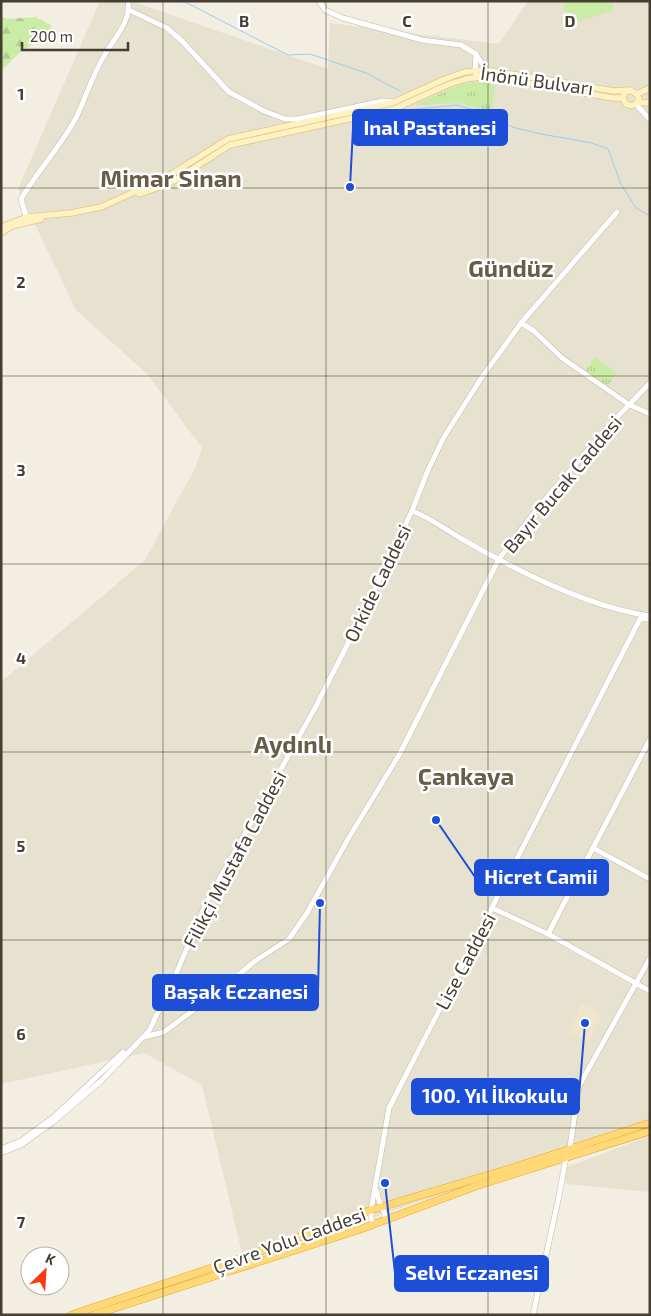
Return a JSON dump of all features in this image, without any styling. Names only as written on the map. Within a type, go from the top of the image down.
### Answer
[{"type":"highway","name":"Çevre Yolu Caddesi","points":[[71,1315],[256,1253],[382,1206],[512,1168],[650,1123]]},
{"type":"highway","name":"Çevre Yolu Caddesi","points":[[94,1315],[375,1224],[476,1186],[650,1132]]},
{"type":"main road","name":"İnönü Bulvarı","points":[[27,220],[102,210],[167,181],[228,139],[395,105],[445,79],[465,72],[486,73],[614,92],[630,90]]},
{"type":"main road","name":"İnönü Bulvarı","points":[[486,73],[613,98],[623,98],[628,105],[637,103]]},
{"type":"main road","points":[[637,94],[650,88]]},
{"type":"main road","points":[[623,98],[625,93],[630,90],[637,94]]},
{"type":"main road","points":[[637,94],[637,103],[650,103]]},
{"type":"main road","points":[[1,227],[27,220]]},
{"type":"main road","points":[[1,233],[27,220]]},
{"type":"street","points":[[27,220],[21,199],[73,122],[104,56],[127,19],[128,1]]},
{"type":"street","points":[[319,1],[325,10],[343,18],[422,40],[461,44],[476,54],[486,73]]},
{"type":"street","points":[[129,10],[167,28],[182,41],[229,92],[250,105],[285,119],[298,119],[383,101],[395,105]]},
{"type":"street","points":[[476,54],[476,74]]},
{"type":"street","points":[[637,103],[650,120]]},
{"type":"street","name":"Orkide Caddesi","points":[[343,655],[412,512],[428,470],[444,438],[482,377],[521,323],[617,212]]},
{"type":"street","points":[[521,323],[534,331],[562,358],[628,404],[650,414]]},
{"type":"street","name":"Bayır Bucak Caddesi","points":[[142,1038],[164,1032],[218,992],[255,961],[289,939],[307,913],[374,798],[429,698],[499,559],[536,510],[628,404],[650,383]]},
{"type":"street","points":[[412,512],[429,518],[463,540],[557,588],[650,620]]},
{"type":"street","points":[[641,617],[650,616]]},
{"type":"street","name":"Lise Caddesi","points":[[371,1210],[389,1108],[405,1073],[641,617]]},
{"type":"street","name":"Filikçi Mustafa Caddesi","points":[[21,1143],[55,1116],[115,1059],[149,1031],[210,895],[343,655]]},
{"type":"street","points":[[548,934],[650,739]]},
{"type":"street","points":[[592,848],[650,879]]},
{"type":"street","points":[[492,908],[548,934],[650,991]]},
{"type":"street","points":[[532,1315],[566,1158],[570,1148],[579,1086],[650,958]]},
{"type":"street","points":[[1,1149],[21,1143]]},
{"type":"street","points":[[1,1153],[21,1143]]},
{"type":"street","name":"Lise Caddesi","points":[[376,1180],[377,1198],[382,1206]]},
{"type":"street","points":[[382,1206],[386,1212],[386,1220]]},
{"type":"street","points":[[371,1210],[371,1219],[375,1224]]},
{"type":"shaded area","points":[[100,1],[131,1],[328,69],[330,23],[499,44],[528,1],[650,1],[650,1122],[244,1262],[202,1085],[144,1053],[1,1084],[1,682],[145,560],[195,468],[202,448],[147,374],[76,310],[18,189]]},
{"type":"shaded area","points":[[582,1003],[602,1014],[589,1042],[568,1032]]},
{"type":"shaded area","points":[[650,1136],[650,1192],[566,1184],[564,1168]]},
{"type":"green space","points":[[562,1],[612,1],[614,10],[569,24]]},
{"type":"green space","points":[[1,16],[7,19],[36,17],[52,26],[42,38],[19,53],[1,71]]},
{"type":"green space","points":[[472,82],[491,83],[495,88],[491,112],[459,103],[416,104],[457,86]]},
{"type":"green space","points":[[595,357],[617,373],[607,386],[585,370]]},
{"type":"waterway","points":[[179,1],[187,3],[288,55],[310,54],[366,73],[400,91]]},
{"type":"waterway","points":[[417,109],[457,105],[491,115],[512,127],[592,143],[608,149],[621,184],[636,208],[650,216]]},
{"type":"place","name":"Inal Pastanesi","points":[[350,187]]},
{"type":"place","name":"Hicret Camii","points":[[436,820]]},
{"type":"place","name":"Başak Eczanesi","points":[[320,903]]},
{"type":"place","name":"100. Yıl İlkokulu","points":[[585,1023]]},
{"type":"place","name":"Selvi Eczanesi","points":[[385,1183]]},
{"type":"district","name":"Mimar Sinan","points":[[171,177]]},
{"type":"district","name":"Gündüz","points":[[511,267]]},
{"type":"district","name":"Aydınlı","points":[[293,743]]},
{"type":"district","name":"Çankaya","points":[[466,775]]}]
